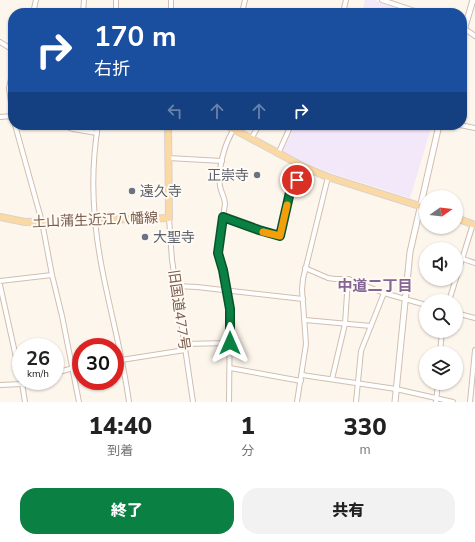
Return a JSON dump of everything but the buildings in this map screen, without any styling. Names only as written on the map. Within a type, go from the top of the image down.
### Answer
[{"type":"main road","name":"土山蒲生近江八幡線","points":[[0,217],[25,222],[169,218],[168,130]]},
{"type":"main road","points":[[236,130],[278,154],[328,177],[419,206]]},
{"type":"main road","points":[[463,220],[474,224]]},
{"type":"street","points":[[382,0],[406,8]]},
{"type":"street","points":[[467,17],[473,0]]},
{"type":"street","points":[[16,130],[42,222],[52,275],[62,316],[72,368],[64,370]]},
{"type":"street","points":[[79,130],[97,133]]},
{"type":"street","points":[[97,130],[94,165],[95,220],[102,264],[117,338]]},
{"type":"street","points":[[229,402],[230,309],[218,253],[225,204],[225,198],[222,194],[220,186],[222,161],[234,130]]},
{"type":"street","points":[[251,139],[256,130]]},
{"type":"street","points":[[278,154],[289,130]]},
{"type":"street","points":[[426,190],[438,130]]},
{"type":"street","points":[[168,158],[222,161]]},
{"type":"street","points":[[223,217],[280,236],[290,192],[304,167]]},
{"type":"street","points":[[297,402],[306,344],[303,279],[328,177]]},
{"type":"street","name":"旧国道477号","points":[[169,218],[172,260],[193,402]]},
{"type":"street","points":[[395,402],[410,252],[419,221]]},
{"type":"street","points":[[474,224],[463,259],[475,263]]},
{"type":"street","points":[[305,268],[328,278],[348,279],[384,293],[419,303]]},
{"type":"street","points":[[0,281],[52,275]]},
{"type":"street","points":[[332,379],[345,324],[348,279]]},
{"type":"street","points":[[0,285],[12,340]]},
{"type":"street","points":[[176,286],[189,286],[303,299]]},
{"type":"street","points":[[356,402],[361,351],[384,293]]},
{"type":"street","points":[[463,315],[475,318]]},
{"type":"street","points":[[305,320],[371,326]]},
{"type":"street","points":[[184,344],[230,343]]},
{"type":"street","points":[[124,360],[185,350]]},
{"type":"street","points":[[470,402],[475,350]]},
{"type":"street","points":[[230,368],[301,381]]},
{"type":"street","points":[[124,372],[129,402]]},
{"type":"street","points":[[302,375],[396,389],[436,400],[453,402]]},
{"type":"street","points":[[0,385],[12,383]]},
{"type":"street","points":[[23,390],[25,402]]},
{"type":"street","points":[[77,390],[79,402]]},
{"type":"street","points":[[436,400],[437,390]]},
{"type":"shaded area","points":[[365,0],[374,0],[400,8],[363,8]]},
{"type":"shaded area","points":[[293,130],[430,130],[410,198],[331,173],[282,153]]},
{"type":"slow traffic","points":[[263,232],[280,236],[287,205]]},
{"type":"place","name":"正崇寺","points":[[257,175]]},
{"type":"place","name":"遠久寺","points":[[132,191]]},
{"type":"place","name":"大聖寺","points":[[145,237]]},
{"type":"district","name":"中道二丁目","points":[[375,286]]},
{"type":"route","points":[[230,343],[230,309],[223,270],[218,253],[223,217],[280,236],[290,192],[297,180]]}]
